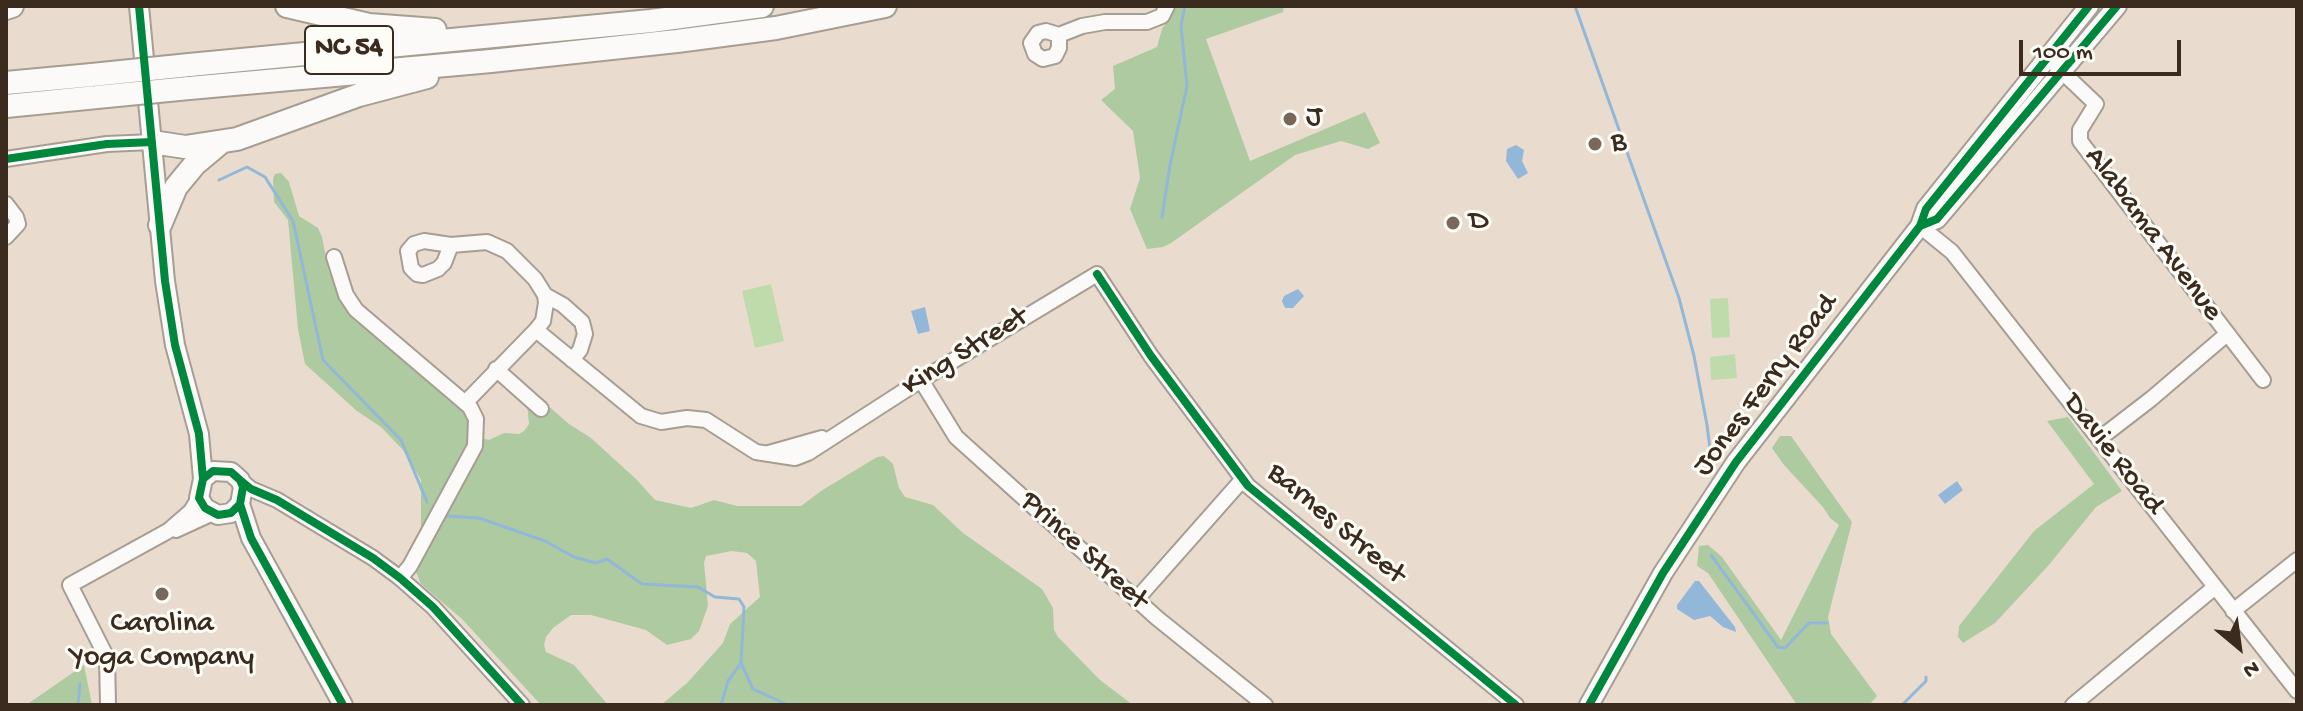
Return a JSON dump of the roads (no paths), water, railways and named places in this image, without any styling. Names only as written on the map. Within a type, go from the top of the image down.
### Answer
[{"type":"highway","points":[[287,6],[369,25],[508,34]]},
{"type":"highway","name":"NC 54","points":[[6,106],[189,65],[651,21],[762,6]]},
{"type":"highway","points":[[677,41],[776,16],[789,6]]},
{"type":"highway","points":[[806,23],[815,14],[832,6]]},
{"type":"highway","name":"NC 54","points":[[6,83],[189,88],[677,41],[806,23],[885,6]]},
{"type":"highway","points":[[152,142],[185,147],[221,142],[307,116],[382,88],[491,61]]},
{"type":"highway","points":[[160,225],[176,187],[195,164],[221,142]]},
{"type":"main road","points":[[139,6],[175,345],[199,434],[203,505],[251,538]]},
{"type":"main road","name":"Jones Ferry Road","points":[[1589,705],[1663,573],[1736,462],[1920,226],[1929,205],[2089,6]]},
{"type":"main road","name":"Jones Ferry Road","points":[[1920,226],[1937,219],[2117,6]]},
{"type":"main road","points":[[199,434],[243,487],[241,503],[251,538],[343,705]]},
{"type":"main road","points":[[201,489],[213,471],[233,475]]},
{"type":"main road","points":[[216,514],[231,513],[241,503]]},
{"type":"street","points":[[1059,35],[1082,26],[1105,22],[1154,21],[1162,16],[1167,6]]},
{"type":"street","name":"Alabama Avenue","points":[[2047,58],[2096,104],[2080,130],[2080,141],[2263,380]]},
{"type":"street","points":[[6,159],[107,144],[152,142]]},
{"type":"street","points":[[6,204],[18,224],[6,237]]},
{"type":"street","name":"Davie Road","points":[[1920,226],[1952,252],[2297,691]]},
{"type":"street","points":[[451,245],[476,241],[497,245],[507,251],[535,279],[545,295],[563,305],[582,322],[585,334],[580,350],[572,360],[536,330]]},
{"type":"street","points":[[334,257],[346,295],[356,310],[465,403],[476,419],[475,446],[410,566],[400,578]]},
{"type":"street","name":"King Street","points":[[572,360],[641,416],[661,422],[687,418],[706,420],[765,455],[835,435],[1097,274]]},
{"type":"street","name":"Barnes Street","points":[[1097,274],[1151,356],[1243,479],[1282,515],[1516,705]]},
{"type":"street","points":[[465,403],[536,330],[545,312],[545,295]]},
{"type":"street","points":[[2099,439],[2227,334]]},
{"type":"street","points":[[496,369],[541,409]]},
{"type":"street","name":"Prince Street","points":[[921,380],[956,437],[1136,600],[1265,705]]},
{"type":"street","points":[[233,475],[400,578],[433,607],[522,705]]},
{"type":"street","points":[[1136,600],[1243,479]]},
{"type":"street","points":[[108,705],[107,658],[70,585],[168,531],[191,511],[201,489]]},
{"type":"street","points":[[241,503],[263,495]]},
{"type":"street","points":[[168,531],[180,530],[216,514]]},
{"type":"street","points":[[2233,611],[2297,560]]},
{"type":"street","points":[[2073,705],[2215,587]]},
{"type":"water","points":[[1516,145],[1524,150],[1522,161],[1528,173],[1518,179],[1506,161],[1507,149]]},
{"type":"water","points":[[1298,289],[1304,296],[1293,308],[1285,308],[1282,301],[1284,296]]},
{"type":"water","points":[[925,307],[930,331],[918,334],[911,311]]},
{"type":"water","points":[[1957,481],[1963,490],[1945,504],[1938,495]]},
{"type":"water","points":[[1695,581],[1699,581],[1736,632],[1723,627],[1710,616],[1694,620],[1677,609]]},
{"type":"waterway","points":[[1162,217],[1187,86],[1181,26],[1185,6]]},
{"type":"waterway","points":[[1575,6],[1679,298],[1694,356],[1712,465]]},
{"type":"waterway","points":[[219,180],[247,167],[265,177],[293,221],[323,360],[401,440],[427,502]]},
{"type":"waterway","points":[[446,516],[479,518],[596,563],[607,559],[642,584],[698,587],[715,597],[739,599],[744,607],[741,663],[753,689],[788,705]]},
{"type":"waterway","points":[[1711,555],[1778,647],[1785,648],[1809,623],[1827,623]]},
{"type":"waterway","points":[[721,705],[728,681],[741,663]]},
{"type":"waterway","points":[[1902,705],[1926,681],[1926,677]]},
{"type":"waterway","points":[[78,705],[80,684]]},
{"type":"place","name":"J","points":[[1290,119]]},
{"type":"place","name":"B","points":[[1595,144]]},
{"type":"place","name":"D","points":[[1453,223]]},
{"type":"place","name":"Carolina Yoga Company","points":[[162,594]]}]
